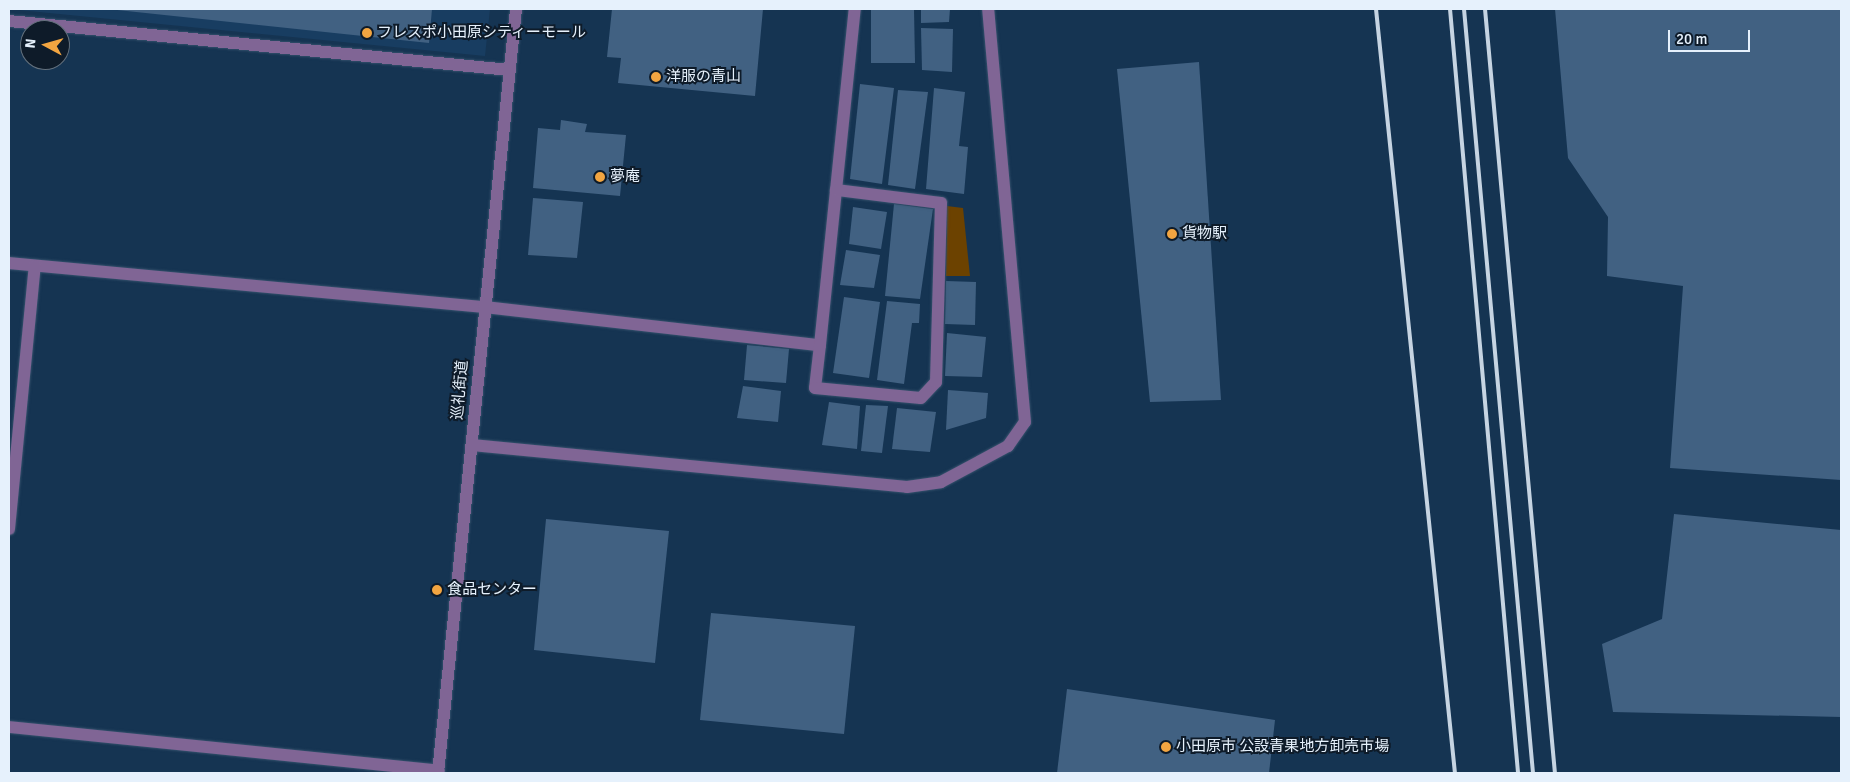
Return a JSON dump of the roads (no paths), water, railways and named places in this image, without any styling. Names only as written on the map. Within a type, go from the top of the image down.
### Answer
[{"type":"street","name":"巡礼街道","points":[[438,772],[472,445],[484,307],[516,9]]},
{"type":"street","points":[[836,190],[941,203],[936,382],[921,398],[815,388],[855,9]]},
{"type":"street","points":[[472,445],[907,487],[941,482],[1008,446],[1025,422],[988,9]]},
{"type":"street","points":[[9,21],[510,70]]},
{"type":"street","points":[[9,263],[484,307],[820,345]]},
{"type":"street","points":[[9,530],[35,266]]},
{"type":"street","points":[[9,727],[438,772]]},
{"type":"railway","points":[[1376,9],[1455,773]]},
{"type":"railway","points":[[1450,9],[1518,773]]},
{"type":"railway","points":[[1464,9],[1533,773]]},
{"type":"railway","points":[[1485,9],[1555,773]]},
{"type":"place","name":"フレスポ小田原シティーモール","points":[[367,33]]},
{"type":"place","name":"洋服の青山","points":[[656,77]]},
{"type":"place","name":"夢庵","points":[[600,177]]},
{"type":"place","name":"貨物駅","points":[[1172,234]]},
{"type":"place","name":"食品センター","points":[[437,590]]},
{"type":"place","name":"小田原市 公設青果地方卸売市場","points":[[1166,747]]}]
